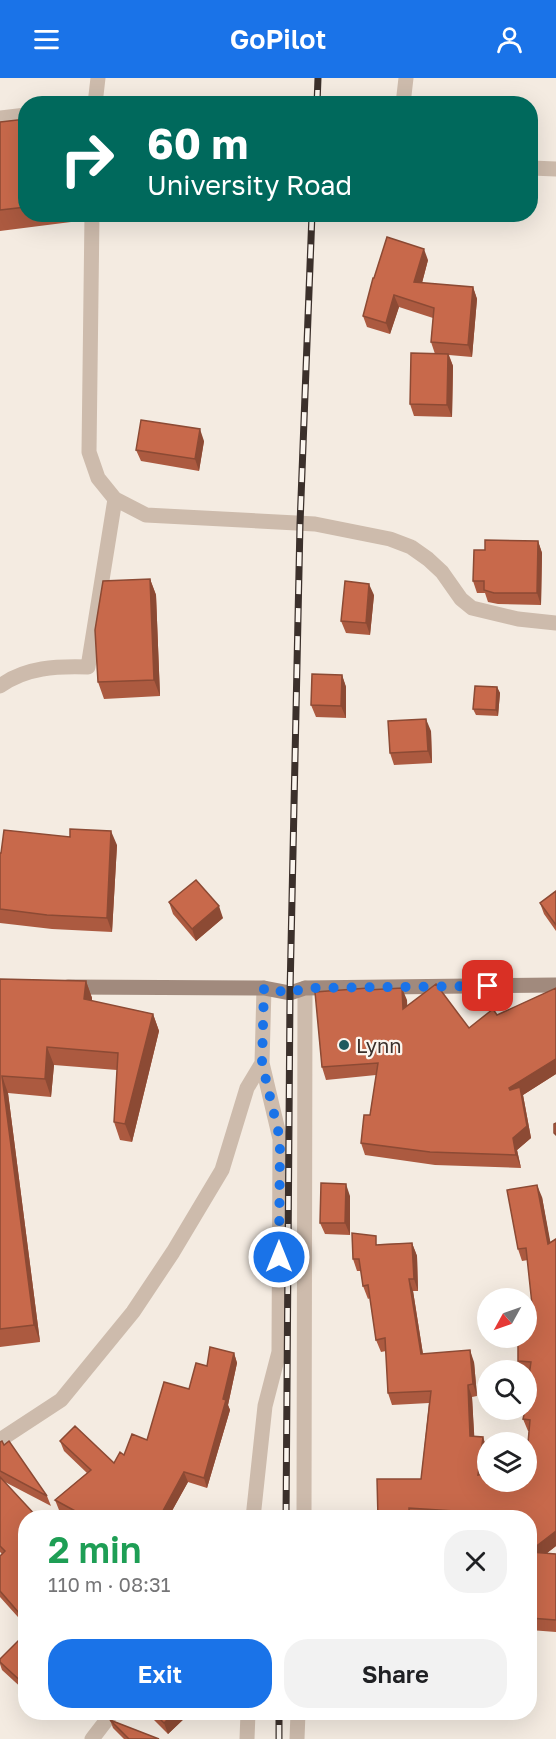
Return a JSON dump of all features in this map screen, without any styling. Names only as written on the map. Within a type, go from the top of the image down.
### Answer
[{"type":"street","points":[[96,96],[98,78]]},
{"type":"street","points":[[404,96],[406,78]]},
{"type":"street","points":[[0,118],[18,116]]},
{"type":"street","points":[[538,168],[556,169]]},
{"type":"street","points":[[92,222],[89,452],[98,478],[116,500],[146,515],[315,524],[390,539],[411,547],[428,559],[442,572],[461,599],[472,608],[518,619],[556,623]]},
{"type":"street","points":[[0,686],[11,678],[51,666],[88,667],[116,500]]},
{"type":"street","points":[[48,987],[298,990],[556,985]]},
{"type":"street","points":[[255,1510],[265,1406],[279,1352],[280,1139],[262,1063],[264,988]]},
{"type":"street","points":[[298,990],[304,1510]]},
{"type":"street","points":[[0,1440],[61,1400],[133,1312],[173,1252],[222,1170],[246,1088],[262,1063]]},
{"type":"street","points":[[92,1739],[107,1720]]},
{"type":"street","points":[[247,1739],[248,1720]]},
{"type":"street","points":[[297,1739],[298,1720]]},
{"type":"building","points":[[18,120],[18,208],[0,210],[0,122]]},
{"type":"building","points":[[387,237],[424,249],[414,282],[473,287],[468,345],[431,342],[434,308],[394,295],[386,323],[363,316]]},
{"type":"building","points":[[411,353],[448,354],[447,405],[410,404]]},
{"type":"building","points":[[141,420],[200,429],[195,459],[136,450]]},
{"type":"building","points":[[485,540],[538,541],[537,593],[494,593],[484,590],[484,581],[473,581],[474,550],[485,550]]},
{"type":"building","points":[[150,579],[154,680],[98,682],[95,630],[103,581]]},
{"type":"building","points":[[345,581],[369,584],[366,623],[341,621]]},
{"type":"building","points":[[312,674],[342,675],[341,706],[311,705]]},
{"type":"building","points":[[475,686],[497,687],[496,710],[473,709]]},
{"type":"building","points":[[426,719],[428,751],[390,753],[388,721]]},
{"type":"building","points":[[70,829],[111,831],[107,918],[47,915],[0,909],[0,853],[4,830],[70,837]]},
{"type":"building","points":[[196,880],[219,906],[192,929],[169,902]]},
{"type":"building","points":[[556,891],[556,925],[540,903]]},
{"type":"building","points":[[0,979],[86,981],[84,999],[153,1014],[125,1124],[114,1122],[118,1053],[47,1047],[45,1079],[2,1076],[34,1325],[0,1329]]},
{"type":"building","points":[[436,984],[469,1028],[493,1009],[497,1015],[556,988],[556,1059],[509,1088],[510,1090],[520,1087],[527,1126],[513,1138],[516,1155],[430,1152],[361,1143],[364,1115],[370,1115],[378,1063],[322,1067],[315,992],[402,988],[403,1009]]},
{"type":"building","points":[[321,1183],[346,1184],[345,1223],[320,1223]]},
{"type":"building","points":[[537,1185],[548,1244],[556,1239],[556,1531],[537,1546],[537,1510],[409,1508],[409,1510],[378,1510],[377,1479],[421,1479],[431,1391],[388,1393],[385,1338],[376,1340],[368,1285],[363,1286],[359,1259],[353,1259],[352,1233],[376,1236],[376,1245],[412,1243],[414,1279],[409,1279],[421,1354],[470,1350],[473,1384],[468,1385],[470,1436],[477,1437],[477,1492],[537,1492],[537,1432],[529,1432],[530,1420],[537,1420],[537,1360],[518,1360],[518,1348],[537,1348],[537,1288],[530,1288],[526,1248],[518,1249],[507,1190]]},
{"type":"building","points":[[210,1347],[234,1353],[223,1399],[226,1400],[204,1478],[184,1472],[163,1510],[73,1510],[55,1500],[91,1470],[60,1441],[75,1426],[114,1463],[120,1452],[124,1455],[132,1434],[147,1440],[164,1382],[189,1389],[196,1363],[207,1366]]},
{"type":"building","points":[[2,1441],[4,1445],[9,1441],[47,1496],[0,1471],[0,1442]]},
{"type":"building","points":[[0,1477],[31,1510],[18,1510],[18,1612],[0,1591],[0,1556],[5,1551],[0,1546]]},
{"type":"building","points":[[537,1553],[556,1554],[556,1620],[537,1619]]},
{"type":"building","points":[[18,1641],[18,1679],[0,1662],[0,1659]]},
{"type":"building","points":[[110,1720],[159,1739],[129,1739]]},
{"type":"railway","points":[[317,96],[318,78]]},
{"type":"railway","points":[[286,1510],[290,993],[300,524],[312,222]]},
{"type":"railway","points":[[279,1720],[279,1739]]},
{"type":"place","name":"Lynn","points":[[344,1045]]},
{"type":"route","points":[[279,1257],[280,1139],[262,1063],[264,988],[290,993],[305,988],[488,986]]}]
